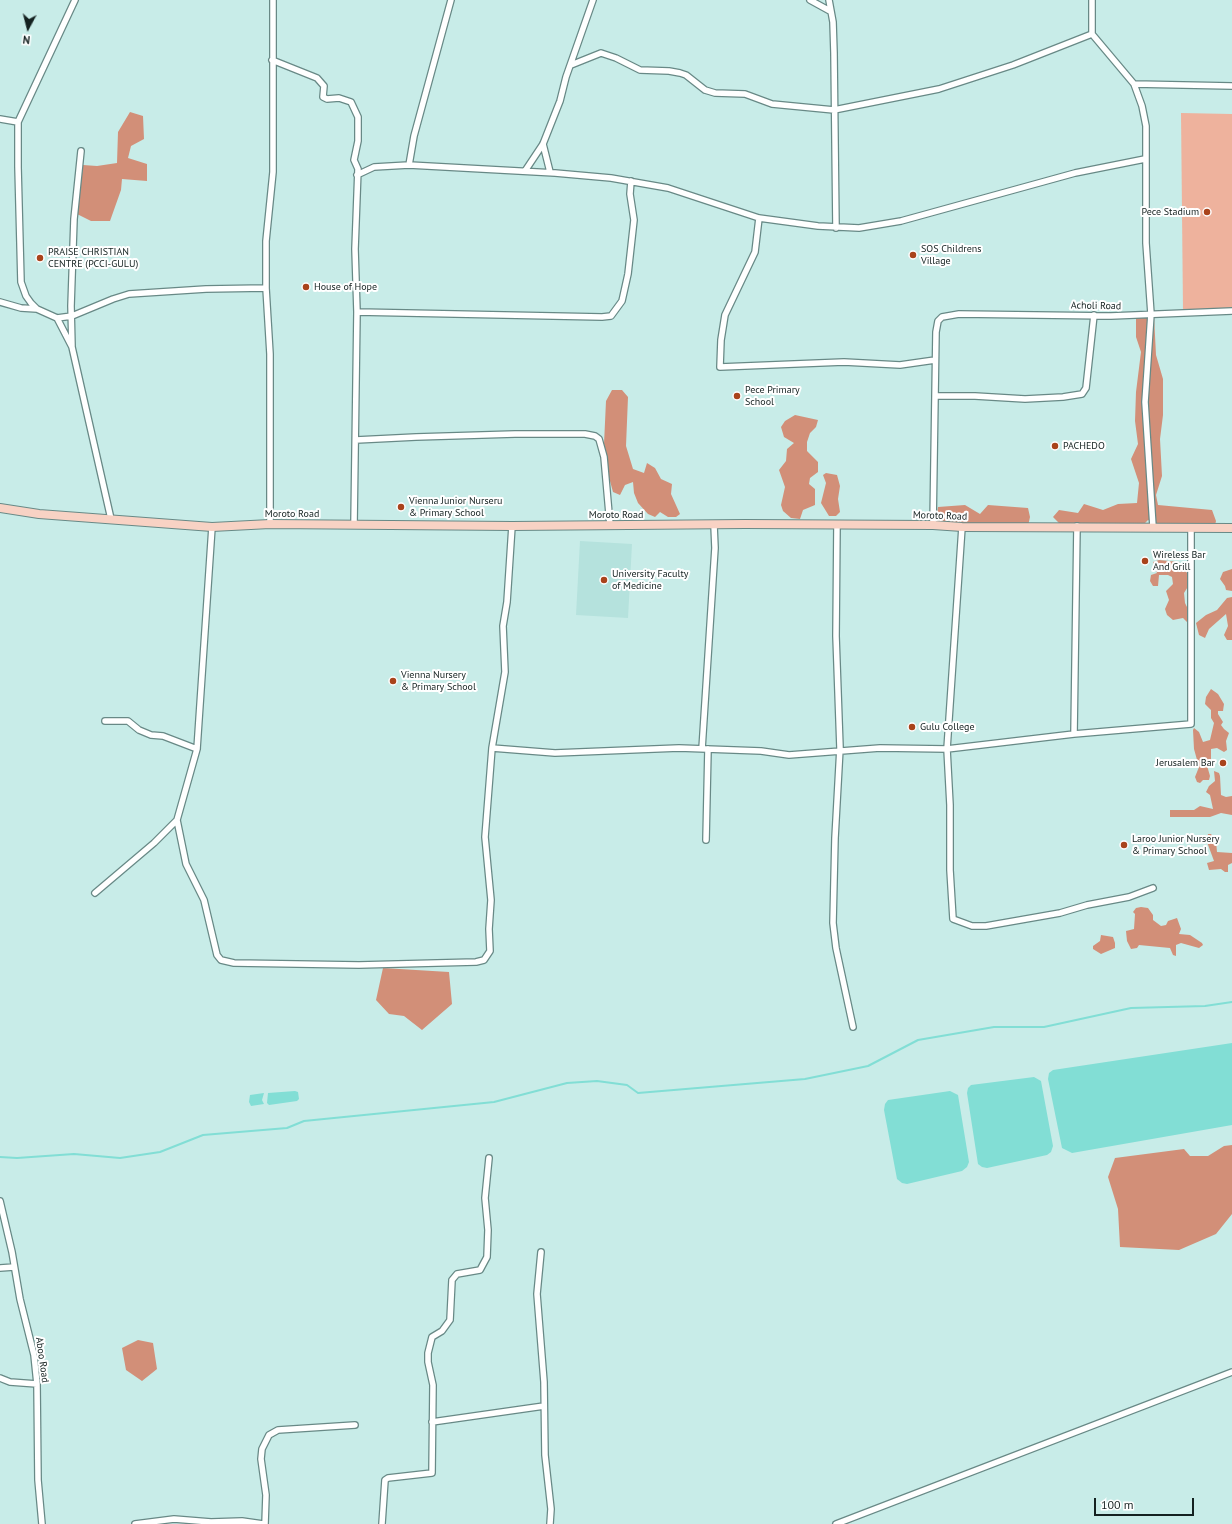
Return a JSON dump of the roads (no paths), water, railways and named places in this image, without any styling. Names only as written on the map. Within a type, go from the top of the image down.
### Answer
[{"type":"main road","name":"Moroto Road","points":[[0,508],[39,514],[212,527],[270,524],[512,526],[837,524],[933,525],[962,527],[1077,526],[1232,528]]},
{"type":"street","points":[[37,309],[26,296],[21,282],[18,122],[75,0]]},
{"type":"street","points":[[270,524],[270,354],[266,288],[266,226],[273,172],[273,0]]},
{"type":"street","points":[[409,165],[414,136],[451,0]]},
{"type":"street","points":[[525,171],[543,144],[560,101],[593,0]]},
{"type":"street","points":[[810,0],[830,11]]},
{"type":"street","points":[[829,0],[833,22],[836,228]]},
{"type":"street","points":[[1092,0],[1092,34],[1134,84],[1142,106],[1146,126],[1146,243],[1151,314],[1145,402],[1152,527]]},
{"type":"street","points":[[571,65],[601,53],[616,58],[640,70],[669,71],[686,75],[705,90],[715,93],[745,94],[772,104],[834,110],[938,89],[1013,66],[1092,34]]},
{"type":"street","points":[[272,60],[317,78],[324,86],[323,97],[327,99],[339,98],[351,102],[358,117],[357,150],[354,159],[357,166],[355,249],[357,312],[354,524]]},
{"type":"street","points":[[1134,84],[1232,86]]},
{"type":"street","points":[[0,119],[18,122]]},
{"type":"street","points":[[543,144],[550,172]]},
{"type":"street","points":[[81,151],[74,219],[72,347],[111,519]]},
{"type":"street","points":[[357,175],[374,167],[409,165],[550,172],[630,181],[668,188],[760,218],[836,228],[859,228],[881,226],[1075,173],[1145,159]]},
{"type":"street","points":[[357,312],[611,316],[620,305],[628,274],[634,220],[630,194],[630,181]]},
{"type":"street","points":[[760,218],[755,252],[725,315],[721,340],[720,367],[844,362],[900,365],[935,360],[933,525]]},
{"type":"street","points":[[0,302],[21,308],[37,309],[57,318],[72,316],[113,298],[129,294],[206,289],[266,288]]},
{"type":"street","name":"Acholi Road","points":[[935,360],[938,321],[947,315],[1094,315],[1232,311]]},
{"type":"street","points":[[935,396],[976,396],[1024,399],[1063,397],[1082,394],[1086,388],[1094,315]]},
{"type":"street","points":[[57,318],[72,347]]},
{"type":"street","points":[[356,440],[516,434],[595,436],[599,439],[604,457],[610,525]]},
{"type":"street","points":[[837,524],[836,636],[839,752],[833,923],[836,948],[853,1026]]},
{"type":"street","points":[[706,840],[705,749],[715,548],[714,525]]},
{"type":"street","points":[[212,527],[197,749],[177,820],[186,864],[204,900],[217,955],[221,960],[234,963],[292,962],[359,965],[476,962],[484,960],[490,947],[489,929],[491,900],[485,837],[492,748],[505,672],[503,626],[507,602],[512,526]]},
{"type":"street","points":[[1074,734],[1077,526]]},
{"type":"street","points":[[962,527],[947,749],[950,805],[951,910],[954,920],[972,926],[986,926],[1060,913],[1087,905],[1129,898],[1153,888]]},
{"type":"street","points":[[492,748],[555,753],[679,748],[761,751],[789,755],[880,748],[947,749],[1074,734],[1191,724],[1191,528]]},
{"type":"street","points":[[105,721],[128,721],[139,730],[152,735],[163,736],[197,749]]},
{"type":"street","points":[[95,893],[154,843],[177,820]]},
{"type":"street","points":[[382,1524],[385,1480],[388,1478],[432,1473],[433,1385],[428,1362],[431,1341],[432,1337],[448,1325],[450,1320],[452,1280],[454,1277],[457,1274],[480,1270],[487,1257],[488,1230],[484,1198],[489,1158]]},
{"type":"street","name":"Aboo Road","points":[[0,1201],[34,1355],[37,1384],[38,1480],[42,1524]]},
{"type":"street","points":[[541,1252],[537,1294],[544,1382],[546,1425],[545,1455],[551,1509],[550,1524]]},
{"type":"street","points":[[0,1268],[14,1267]]},
{"type":"street","points":[[836,1524],[1232,1372]]},
{"type":"street","points":[[0,1378],[10,1382],[37,1384]]},
{"type":"street","points":[[432,1422],[544,1406]]},
{"type":"street","points":[[135,1524],[174,1519],[211,1522],[242,1521],[264,1524],[266,1495],[261,1459],[264,1440],[278,1430],[355,1425]]},
{"type":"water","points":[[1232,1043],[1232,1125],[1072,1153],[1062,1148],[1048,1079],[1049,1073],[1053,1070]]},
{"type":"water","points":[[1034,1077],[1041,1081],[1053,1146],[1051,1152],[1047,1155],[987,1168],[982,1167],[978,1164],[967,1093],[968,1088],[971,1085]]},
{"type":"water","points":[[950,1091],[958,1095],[969,1162],[967,1167],[962,1171],[907,1184],[902,1183],[897,1179],[884,1110],[885,1104],[888,1100]]},
{"type":"water","points":[[298,1092],[299,1099],[297,1101],[269,1105],[267,1103],[268,1093]]},
{"type":"water","points":[[264,1093],[262,1100],[264,1104],[251,1106],[249,1102],[250,1095]]},
{"type":"waterway","points":[[0,1157],[17,1158],[74,1154],[120,1158],[160,1152],[203,1135],[287,1128],[304,1121],[494,1102],[567,1083],[597,1081],[627,1085],[638,1093],[805,1079],[868,1066],[918,1040],[994,1027],[1044,1027],[1131,1008],[1205,1006],[1232,1002]]},
{"type":"place","name":"Pece Stadium","points":[[1207,212]]},
{"type":"place","name":"SOS Childrens Village","points":[[913,255]]},
{"type":"place","name":"PRAISE CHRISTIAN CENTRE (PCCI-GULU)","points":[[40,258]]},
{"type":"place","name":"House of Hope","points":[[306,287]]},
{"type":"place","name":"Pece Primary School","points":[[737,396]]},
{"type":"place","name":"PACHEDO","points":[[1055,446]]},
{"type":"place","name":"Vienna Junior Nurseru & Primary School","points":[[401,507]]},
{"type":"place","name":"Wireless Bar And Grill","points":[[1145,561]]},
{"type":"place","name":"University Faculty of Medicine","points":[[604,580]]},
{"type":"place","name":"Vienna Nursery & Primary School","points":[[393,681]]},
{"type":"place","name":"Gulu College","points":[[912,727]]},
{"type":"place","name":"Jerusalem Bar","points":[[1223,763]]},
{"type":"place","name":"Laroo Junior Nursery & Primary School","points":[[1124,845]]}]
